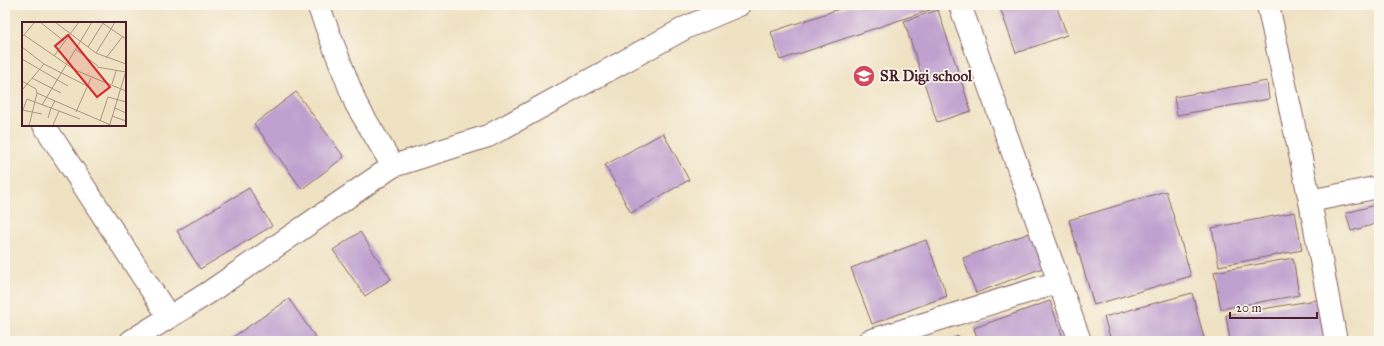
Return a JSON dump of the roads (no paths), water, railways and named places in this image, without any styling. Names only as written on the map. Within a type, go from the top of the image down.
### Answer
[{"type":"street","points":[[318,5],[356,104],[393,166]]},
{"type":"street","points":[[131,341],[208,293],[393,166],[488,136],[687,27],[739,5]]},
{"type":"street","points":[[960,5],[1080,341]]},
{"type":"street","points":[[1268,5],[1310,201],[1336,341]]},
{"type":"street","points":[[45,126],[169,317]]},
{"type":"street","points":[[1310,201],[1379,187]]},
{"type":"street","points":[[869,341],[1059,282]]},
{"type":"place","name":"SR Digi school","points":[[864,76]]}]
